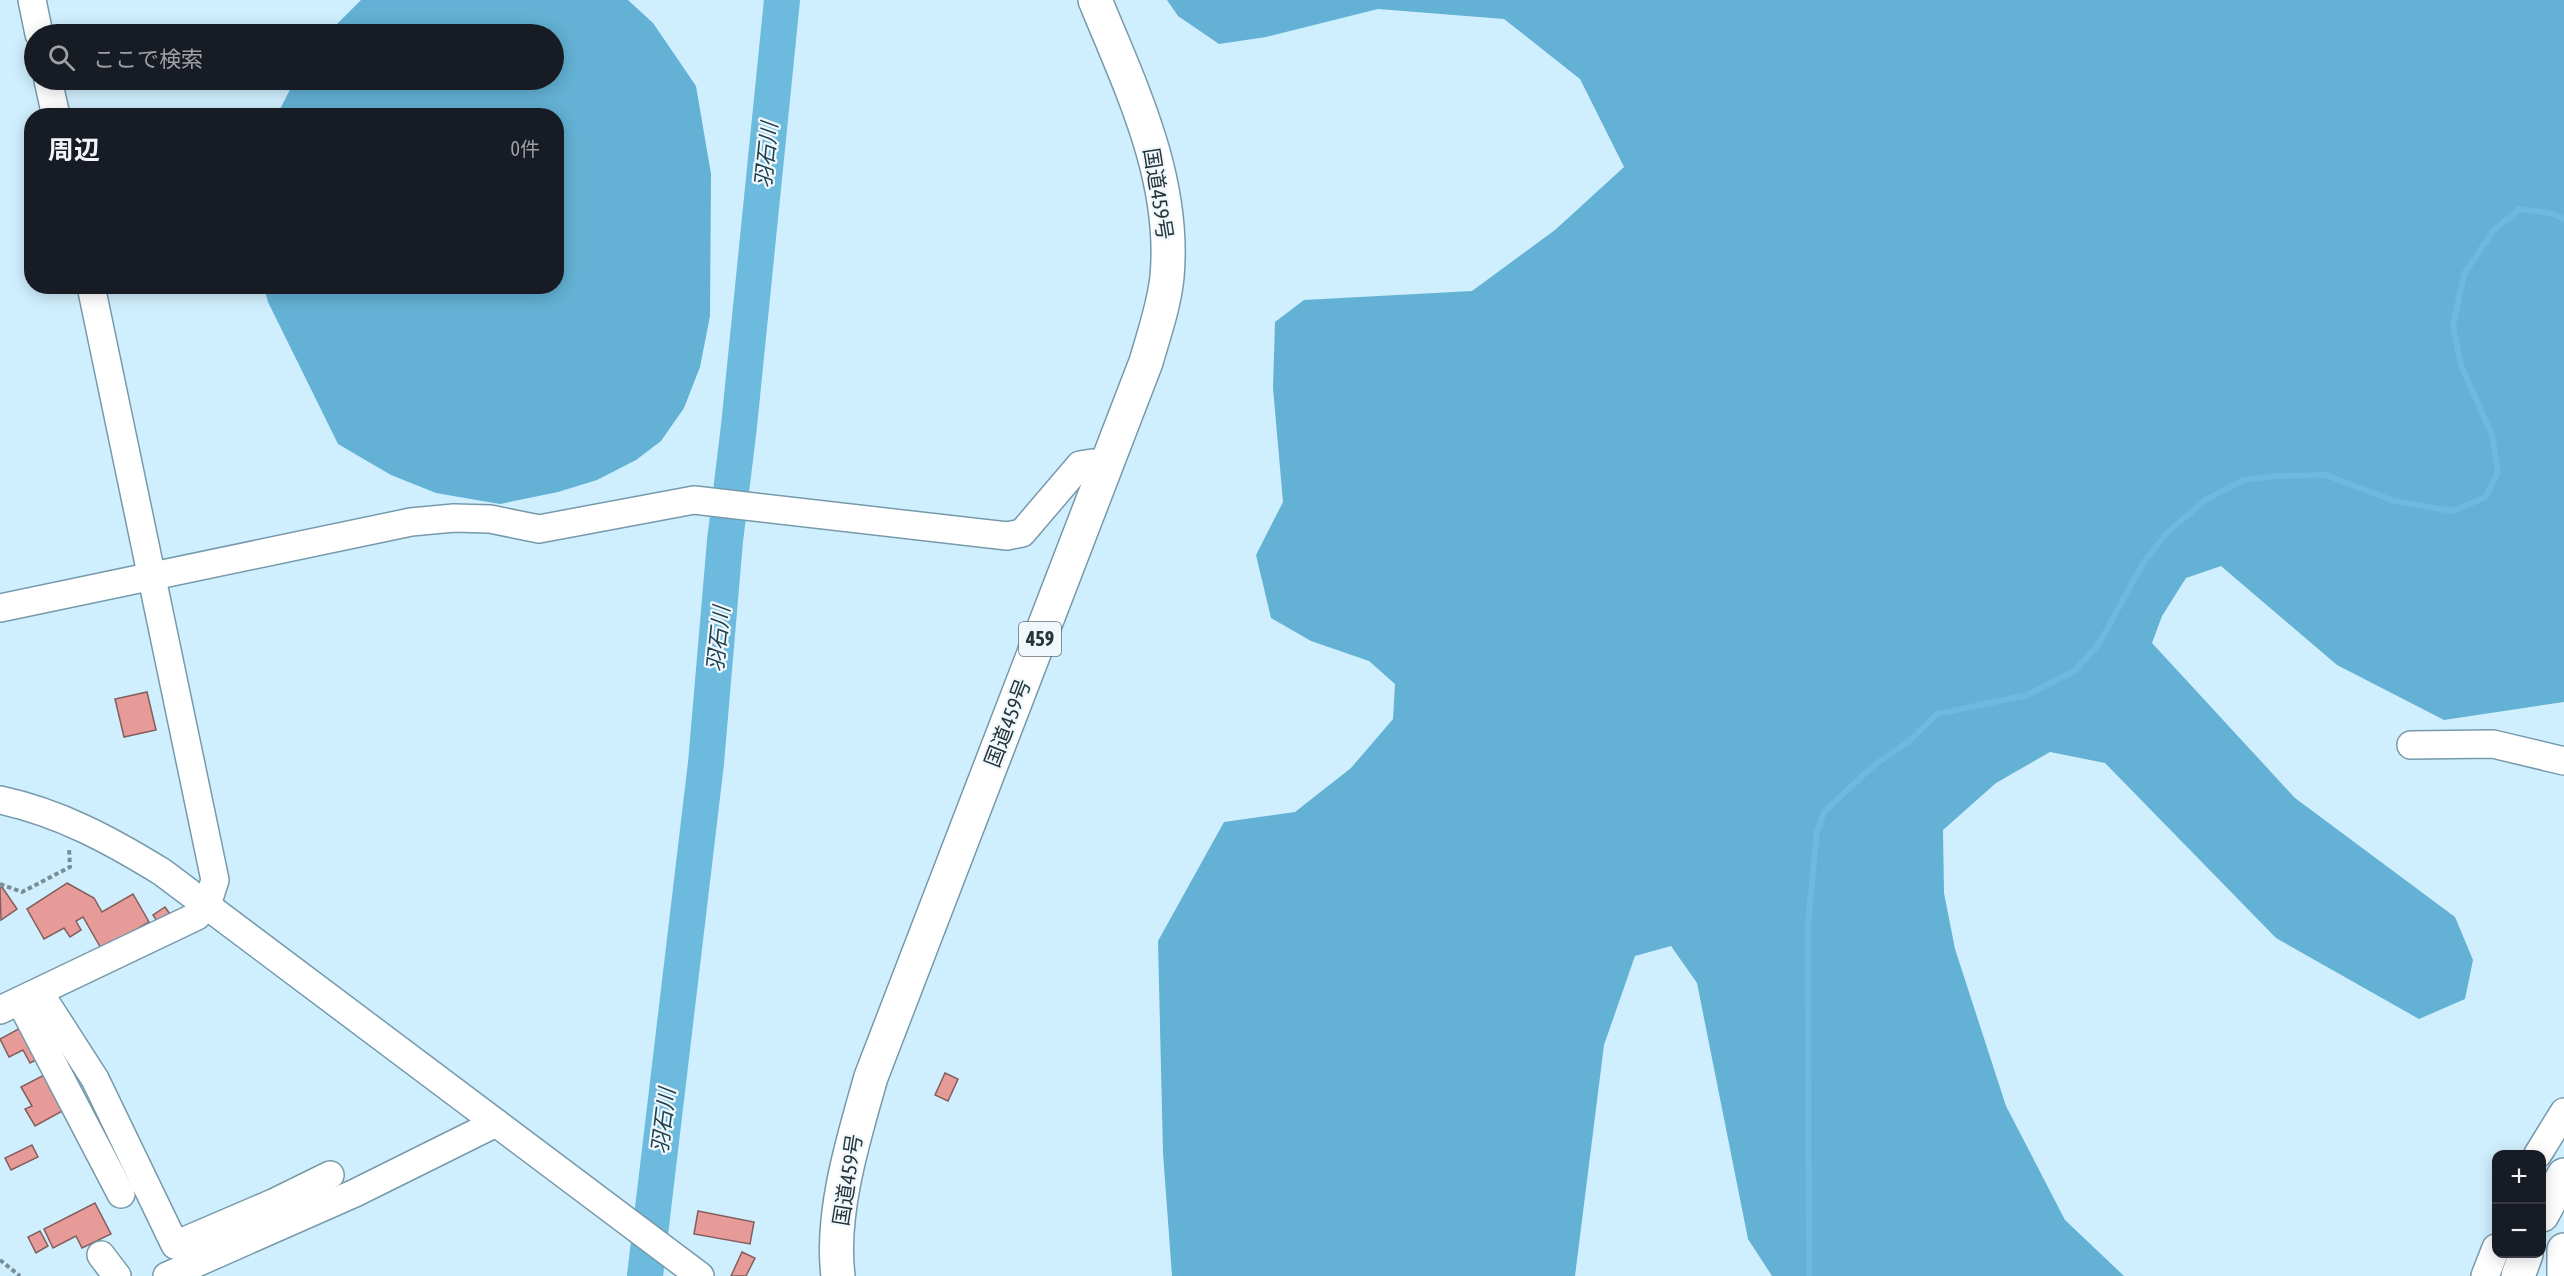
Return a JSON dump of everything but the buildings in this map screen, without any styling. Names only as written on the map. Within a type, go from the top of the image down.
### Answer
[{"type":"highway","name":"国道459号","points":[[838,1276],[840,1215],[850,1150],[871,1077],[1146,362],[1167,278],[1167,225],[1158,172],[1143,118],[1095,0]]},
{"type":"highway","points":[[2546,1206],[2564,1175]]},
{"type":"highway","points":[[2564,1250],[2564,1276]]},
{"type":"highway","points":[[2518,1276],[2525,1258]]},
{"type":"street","points":[[32,0],[37,24]]},
{"type":"street","points":[[50,90],[54,108]]},
{"type":"street","points":[[20,1001],[197,916],[207,905],[215,880],[93,294]]},
{"type":"street","points":[[0,609],[411,522],[454,518],[490,519],[539,529],[694,500],[1007,536],[1022,533],[1080,465],[1092,463],[1106,465]]},
{"type":"street","points":[[2411,745],[2493,744],[2564,761]]},
{"type":"street","points":[[0,800],[32,807],[67,820],[120,846],[207,905],[700,1276]]},
{"type":"street","points":[[20,1001],[120,1194]]},
{"type":"street","points":[[20,1001],[95,1079],[175,1245],[355,1193],[496,1123]]},
{"type":"street","points":[[2541,1150],[2564,1112]]},
{"type":"street","points":[[167,1276],[278,1214],[330,1175]]},
{"type":"street","points":[[100,1255],[117,1276]]},
{"type":"street","points":[[2485,1276],[2492,1258]]},
{"type":"path","points":[[0,884],[22,892],[70,867],[67,820]]},
{"type":"path","points":[[0,1260],[20,1276]]},
{"type":"shaded area","points":[[361,0],[628,0],[653,23],[696,86],[711,174],[710,316],[700,367],[684,408],[661,441],[636,460],[597,480],[558,492],[500,504],[436,493],[391,475],[338,444],[266,294],[564,294],[564,108],[281,108],[290,90],[564,90],[564,24],[337,24]]},
{"type":"shaded area","points":[[1167,0],[2564,0],[2564,702],[2444,720],[2337,665],[2221,566],[2186,578],[2162,616],[2152,643],[2295,798],[2455,917],[2473,960],[2465,999],[2419,1019],[2276,938],[2105,763],[2050,752],[1996,783],[1943,830],[1944,893],[1955,949],[2006,1106],[2065,1220],[2124,1276],[1772,1276],[1748,1239],[1697,983],[1671,946],[1635,956],[1604,1045],[1575,1276],[1172,1276],[1163,1153],[1158,941],[1224,822],[1295,812],[1351,768],[1393,719],[1395,684],[1369,661],[1311,641],[1271,618],[1256,555],[1283,502],[1273,388],[1275,322],[1304,300],[1472,291],[1555,230],[1624,167],[1580,79],[1504,19],[1378,9],[1266,37],[1219,44],[1178,16]]},
{"type":"waterway","name":"羽石川","points":[[645,1276],[706,763],[725,541],[739,426],[782,0]]},
{"type":"waterway","points":[[1809,1276],[1808,923],[1817,832],[1824,812],[1873,766],[1908,742],[1937,714],[2027,695],[2076,670],[2100,642],[2143,563],[2166,534],[2205,500],[2244,480],[2276,476],[2326,475],[2394,501],[2452,511],[2486,497],[2498,472],[2492,435],[2461,365],[2453,326],[2464,274],[2493,231],[2519,209],[2550,213],[2564,219]]}]
